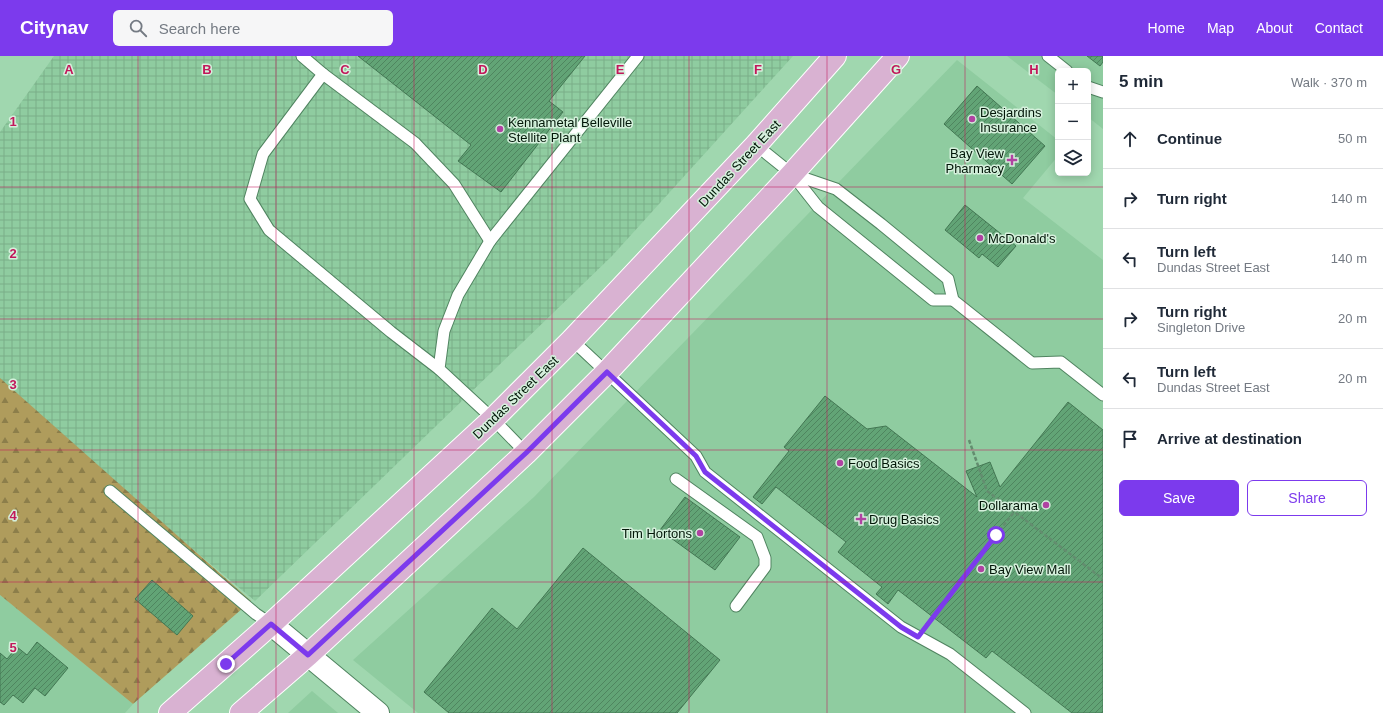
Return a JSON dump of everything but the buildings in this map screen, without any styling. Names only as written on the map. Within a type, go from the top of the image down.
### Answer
[{"type":"main road","name":"Dundas Street East","points":[[170,713],[271,624],[493,419],[572,340],[756,145],[835,56]]},
{"type":"main road","points":[[241,713],[308,655],[526,453],[607,372],[792,174],[898,56]]},
{"type":"street","points":[[271,624],[378,713]]},
{"type":"lane","points":[[302,56],[323,74],[415,144],[454,184],[490,241]]},
{"type":"lane","points":[[439,369],[444,331],[458,295],[490,241],[638,56]]},
{"type":"lane","points":[[1048,56],[1063,68]]},
{"type":"lane","points":[[323,74],[263,154],[250,199],[269,230],[391,332],[439,369],[493,419],[526,453]]},
{"type":"lane","points":[[1091,88],[1103,92]]},
{"type":"lane","points":[[756,145],[792,174],[818,207],[933,300],[953,300]]},
{"type":"lane","points":[[792,174],[836,189],[881,224],[948,279],[953,300],[1032,363],[1061,362],[1103,395]]},
{"type":"lane","points":[[572,340],[696,456],[705,472],[901,627],[950,654],[1025,713]]},
{"type":"lane","points":[[676,479],[757,537],[765,558],[764,566],[736,606]]},
{"type":"lane","points":[[110,491],[256,614],[271,624]]},
{"type":"path","points":[[969,440],[987,491],[1103,580]]},
{"type":"path","points":[[918,637],[1014,512]]},
{"type":"shaded area","points":[[54,56],[793,56],[612,256],[255,601],[0,389],[0,132]]},
{"type":"shaded area","points":[[1007,56],[1103,56],[1103,129],[1091,119],[1091,68],[1055,68],[1055,93]]},
{"type":"shaded area","name":"Bay View Mall","points":[[957,60],[1055,138],[1055,160],[1023,198],[1103,260],[1103,713],[418,713],[353,660],[534,497]]},
{"type":"shaded area","points":[[0,595],[133,704],[125,713],[0,713]]},
{"type":"shaded area","points":[[312,691],[338,713],[288,713]]},
{"type":"green space","points":[[0,378],[251,601],[133,704],[0,595]]},
{"type":"place","name":"Desjardins Insurance","points":[[972,119]]},
{"type":"place","name":"Kennametal Belleville Stellite Plant","points":[[500,129]]},
{"type":"place","name":"Bay View Pharmacy","points":[[1012,160]]},
{"type":"place","name":"McDonald's","points":[[980,238]]},
{"type":"place","name":"Food Basics","points":[[840,463]]},
{"type":"place","name":"Dollarama","points":[[1046,505]]},
{"type":"place","name":"Drug Basics","points":[[861,519]]},
{"type":"place","name":"Tim Hortons","points":[[700,533]]},
{"type":"place","name":"Bay View Mall","points":[[981,569]]},
{"type":"route","points":[[226,664],[271,624],[308,655],[526,453],[607,372],[696,456],[705,472],[901,627],[918,637],[996,535]]}]
